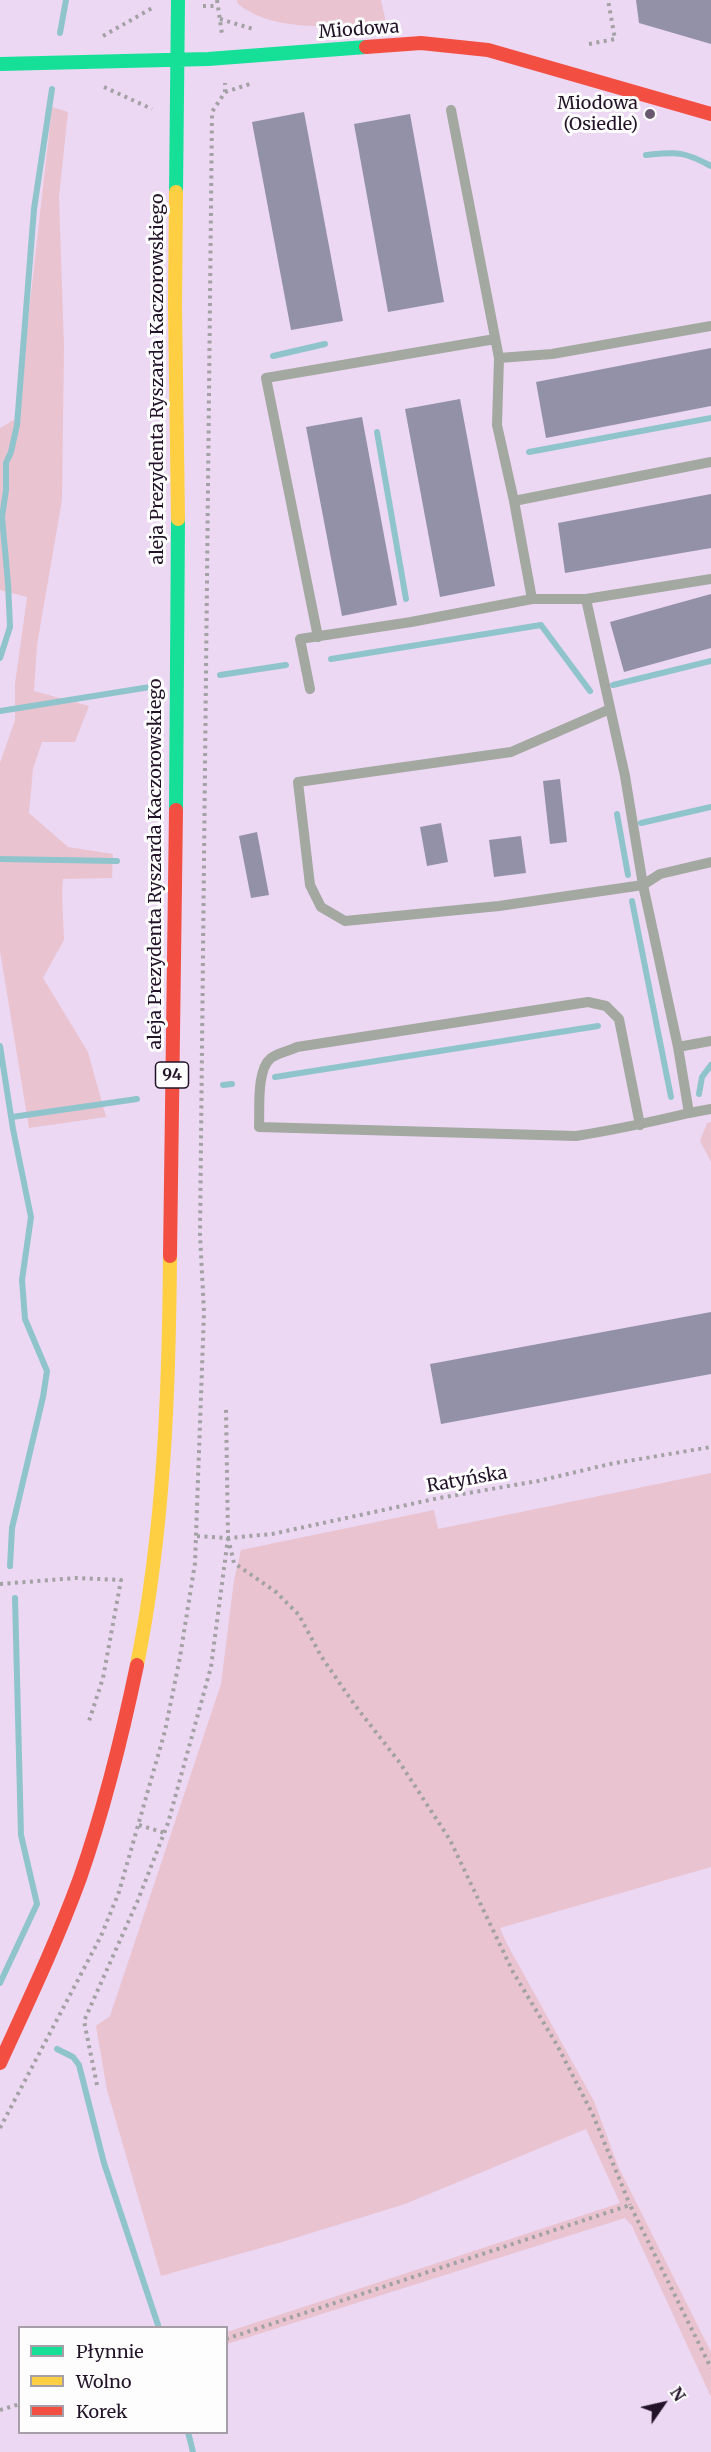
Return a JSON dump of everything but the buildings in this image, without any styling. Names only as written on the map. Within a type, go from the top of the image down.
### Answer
[{"type":"main road","name":"aleja Prezydenta Ryszarda Kaczorowskiego","points":[[0,2062],[40,1977],[80,1877],[122,1740],[149,1605],[163,1469],[170,1287],[175,869],[178,520],[175,306],[178,0]]},
{"type":"main road","name":"Miodowa","points":[[0,64],[177,60],[388,45],[432,45],[488,50],[711,114]]},
{"type":"lane","points":[[451,110],[499,358],[497,426],[532,599]]},
{"type":"lane","points":[[499,358],[552,354],[711,326]]},
{"type":"lane","points":[[318,637],[266,378],[495,339]]},
{"type":"lane","points":[[514,501],[711,462]]},
{"type":"lane","points":[[310,689],[300,639],[411,622],[532,599],[586,599],[711,579]]},
{"type":"lane","points":[[586,599],[625,776],[643,885],[678,1047],[689,1113]]},
{"type":"lane","points":[[610,708],[511,752],[298,782],[310,885],[321,907],[345,921],[499,906],[643,885],[660,874],[711,862]]},
{"type":"lane","points":[[639,1125],[619,1019],[606,1006],[588,1002],[297,1047],[271,1058],[263,1067],[260,1086],[259,1127],[576,1136],[639,1125],[711,1109]]},
{"type":"lane","points":[[678,1047],[711,1041]]},
{"type":"path","points":[[217,0],[217,6]]},
{"type":"path","points":[[589,44],[615,39],[608,0]]},
{"type":"path","points":[[93,41],[146,10],[161,5]]},
{"type":"path","points":[[97,84],[159,112]]},
{"type":"path","points":[[97,2085],[84,2021],[112,1961],[165,1833],[210,1667],[228,1538],[226,1409]]},
{"type":"path","name":"Ratyńska","points":[[197,1536],[228,1538],[272,1534],[439,1498],[538,1481],[610,1464],[711,1447]]},
{"type":"path","points":[[228,1538],[234,1563],[276,1592],[299,1615],[321,1656],[400,1764],[450,1840],[513,1972],[557,2045],[593,2115],[630,2205],[711,2368]]},
{"type":"path","points":[[0,1584],[76,1578],[121,1580],[103,1678],[89,1721]]},
{"type":"path","points":[[139,1826],[165,1833]]},
{"type":"path","points":[[228,2337],[630,2205]]},
{"type":"path","points":[[0,2410],[18,2405]]},
{"type":"shaded area","points":[[237,0],[381,0],[386,22],[329,26],[290,24],[254,14],[238,4]]},
{"type":"shaded area","points":[[52,107],[68,112],[59,197],[64,347],[62,500],[37,645],[34,691],[89,706],[75,742],[42,742],[33,769],[29,813],[68,847],[113,854],[112,878],[63,879],[64,940],[43,978],[88,1052],[106,1117],[29,1128],[0,951],[0,763],[15,720],[15,684],[27,597],[0,590],[0,428],[17,418]]},
{"type":"shaded area","points":[[711,1122],[711,1162],[700,1141],[707,1123]]},
{"type":"shaded area","points":[[711,1473],[711,1867],[500,1928],[594,2101],[618,2166],[711,2352],[711,2397],[632,2226],[625,2218],[228,2344],[228,2332],[620,2203],[586,2129],[405,2204],[161,2276],[107,2090],[96,2026],[110,2016],[221,1684],[234,1580],[241,1550],[434,1510],[438,1529]]},
{"type":"waterway","points":[[60,33],[66,0]]},
{"type":"waterway","points":[[0,658],[10,627],[2,517],[6,490],[6,463],[17,425],[34,209],[52,89]]},
{"type":"waterway","points":[[646,155],[680,154],[711,166]]},
{"type":"waterway","points":[[273,356],[325,344]]},
{"type":"waterway","points":[[529,452],[711,418]]},
{"type":"waterway","points":[[377,432],[406,599]]},
{"type":"waterway","points":[[331,659],[541,625],[590,691]]},
{"type":"waterway","points":[[613,685],[711,661]]},
{"type":"waterway","points":[[220,675],[286,665]]},
{"type":"waterway","points":[[0,711],[150,687]]},
{"type":"waterway","points":[[641,823],[711,807]]},
{"type":"waterway","points":[[617,814],[628,875]]},
{"type":"waterway","points":[[0,859],[117,861]]},
{"type":"waterway","points":[[632,901],[671,1097]]},
{"type":"waterway","points":[[275,1077],[598,1026]]},
{"type":"waterway","points":[[0,1046],[13,1129],[31,1217],[22,1280],[25,1319],[47,1371],[12,1528],[10,1566]]},
{"type":"waterway","points":[[699,1094],[702,1077],[711,1065]]},
{"type":"waterway","points":[[223,1085],[232,1084]]},
{"type":"waterway","points":[[12,1117],[137,1099]]},
{"type":"waterway","points":[[0,1983],[37,1904],[21,1835],[15,1598]]},
{"type":"waterway","points":[[57,2049],[73,2057],[79,2065],[104,2163],[158,2326]]},
{"type":"waterway","points":[[188,2434],[193,2452]]},
{"type":"traffic: fast","points":[[176,192],[178,0]]},
{"type":"traffic: fast","points":[[0,64],[208,59],[366,47]]},
{"type":"traffic: fast","points":[[176,810],[178,519]]},
{"type":"traffic: slow","points":[[176,192],[178,519]]},
{"type":"traffic: slow","points":[[137,1665],[159,1513],[166,1410],[170,1256]]},
{"type":"traffic: jam","points":[[366,47],[421,43],[488,50],[711,114]]},
{"type":"traffic: jam","points":[[170,1256],[176,810]]},
{"type":"traffic: jam","points":[[0,2063],[52,1948],[80,1878],[112,1773],[137,1665]]},
{"type":"place","name":"Miodowa (Osiedle)","points":[[650,114]]}]
